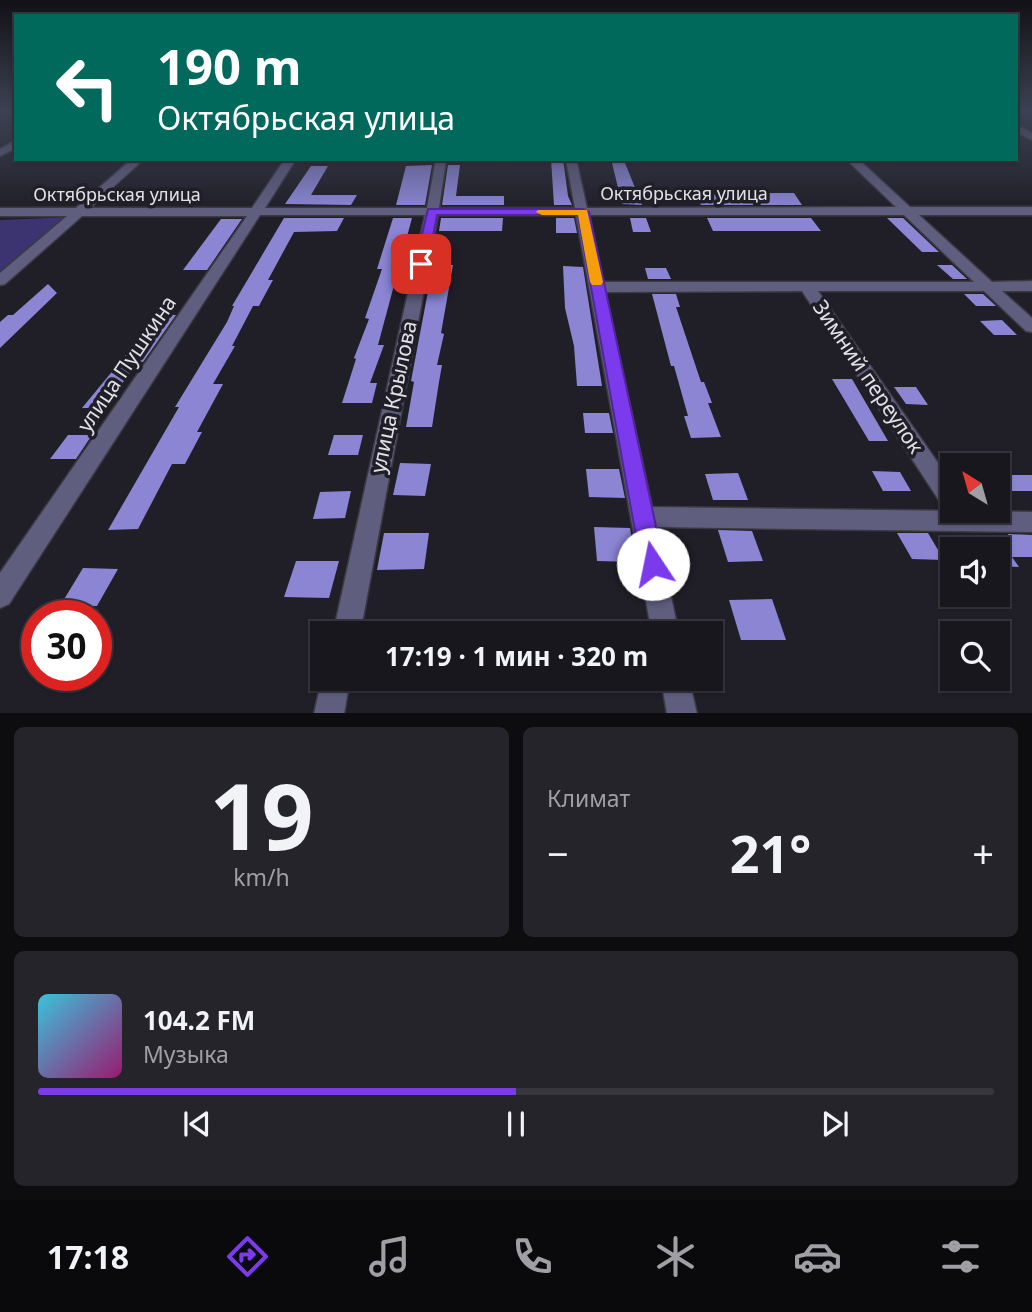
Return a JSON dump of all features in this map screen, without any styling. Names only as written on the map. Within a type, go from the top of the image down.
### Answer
[{"type":"street","points":[[0,281],[137,161]]},
{"type":"street","name":"улица Пушкина","points":[[0,595],[290,161]]},
{"type":"street","name":"улица Крылова","points":[[348,621],[441,161]]},
{"type":"street","points":[[571,161],[663,621]]},
{"type":"street","points":[[853,161],[1032,327]]},
{"type":"street","name":"Октябрьская улица","points":[[0,212],[1032,211]]},
{"type":"street","points":[[597,287],[1032,286]]},
{"type":"street","name":"Зимний переулок","points":[[808,288],[940,482]]},
{"type":"street","points":[[643,517],[940,516]]},
{"type":"street","points":[[1010,520],[1032,522]]},
{"type":"street","points":[[329,713],[334,691]]},
{"type":"street","points":[[678,691],[682,713]]},
{"type":"shaded area","points":[[73,217],[0,280],[0,220]]},
{"type":"building","points":[[551,161],[563,161],[568,196],[572,205],[554,205]]},
{"type":"building","points":[[612,163],[625,163],[642,205],[622,204]]},
{"type":"building","points":[[432,165],[425,205],[396,205],[406,166]]},
{"type":"building","points":[[448,165],[460,165],[456,196],[504,196],[504,205],[442,205]]},
{"type":"building","points":[[311,166],[328,166],[311,195],[357,195],[351,205],[285,204]]},
{"type":"building","points":[[794,193],[802,205],[701,205],[696,195]]},
{"type":"building","points":[[284,218],[344,218],[337,231],[294,232],[268,280],[273,280],[259,306],[253,306],[232,346],[235,346],[213,384],[223,384],[197,432],[202,432],[185,464],[172,464],[138,529],[108,530],[179,407],[175,407],[227,322],[232,306]]},
{"type":"building","points":[[393,218],[412,218],[378,345],[384,345],[370,383],[377,383],[372,403],[342,403],[356,359],[354,358],[369,319],[365,318],[382,269],[377,269]]},
{"type":"building","points":[[441,218],[503,218],[502,231],[439,231]]},
{"type":"building","points":[[556,218],[574,218],[577,233],[556,233]]},
{"type":"building","points":[[630,218],[646,218],[651,232],[633,232]]},
{"type":"building","points":[[707,218],[811,218],[821,231],[713,231]]},
{"type":"building","points":[[887,218],[903,218],[939,252],[922,252]]},
{"type":"building","points":[[221,219],[242,219],[207,270],[183,270]]},
{"type":"building","points":[[433,265],[453,265],[441,333],[444,334],[437,365],[442,365],[432,427],[406,427],[414,382],[411,381]]},
{"type":"building","points":[[937,265],[952,265],[967,279],[953,279]]},
{"type":"building","points":[[563,266],[583,267],[602,386],[577,386],[574,346],[565,308]]},
{"type":"building","points":[[645,268],[666,268],[671,279],[648,279]]},
{"type":"building","points":[[48,284],[57,293],[0,348],[0,322],[8,315],[13,315]]},
{"type":"building","points":[[652,294],[676,294],[680,307],[676,307],[701,382],[704,382],[712,403],[708,403],[721,437],[691,438],[684,416],[688,416],[674,366],[671,366]]},
{"type":"building","points":[[964,294],[983,294],[996,306],[976,306]]},
{"type":"building","points":[[156,314],[176,315],[143,362],[138,362],[104,408],[82,408],[148,328],[144,328]]},
{"type":"building","points":[[1002,320],[1017,335],[994,335],[980,321]]},
{"type":"building","points":[[832,379],[852,379],[888,441],[869,441]]},
{"type":"building","points":[[894,387],[916,387],[928,405],[906,404]]},
{"type":"building","points":[[583,413],[609,413],[613,433],[585,433]]},
{"type":"building","points":[[68,435],[92,435],[76,459],[50,459]]},
{"type":"building","points":[[334,435],[363,435],[358,455],[328,455]]},
{"type":"building","points":[[400,463],[431,464],[425,496],[393,495]]},
{"type":"building","points":[[586,469],[619,469],[625,498],[589,497]]},
{"type":"building","points":[[872,471],[900,472],[911,491],[883,491]]},
{"type":"building","points":[[738,473],[748,500],[713,500],[705,474]]},
{"type":"building","points":[[1010,475],[1032,475],[1032,491],[1010,491]]},
{"type":"building","points":[[351,491],[345,518],[313,519],[320,492]]},
{"type":"building","points":[[594,527],[630,528],[636,562],[597,561]]},
{"type":"building","points":[[718,530],[752,531],[763,561],[728,562]]},
{"type":"building","points":[[384,533],[429,533],[424,569],[377,570]]},
{"type":"building","points":[[897,533],[928,533],[940,553],[940,560],[912,559]]},
{"type":"building","points":[[1008,534],[1032,535],[1032,557],[1012,557],[1019,567],[1010,567]]},
{"type":"building","points":[[296,561],[339,561],[329,598],[284,597]]},
{"type":"building","points":[[83,568],[118,569],[100,600],[64,600]]},
{"type":"building","points":[[772,599],[786,640],[741,640],[729,600]]},
{"type":"slow traffic","points":[[542,212],[583,212],[596,282]]},
{"type":"route","points":[[421,264],[432,212],[583,212],[653,564]]}]
